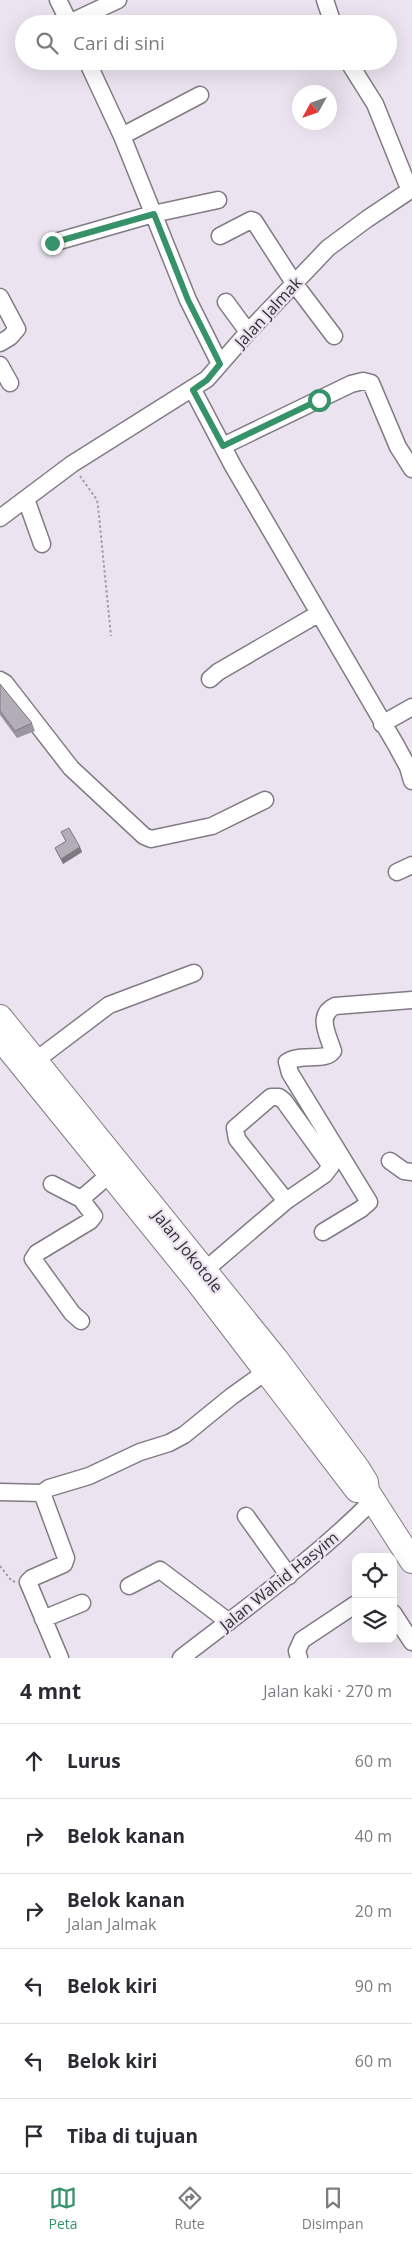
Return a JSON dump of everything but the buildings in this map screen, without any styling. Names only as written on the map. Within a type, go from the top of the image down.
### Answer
[{"type":"highway","name":"Jalan Jokotole","points":[[0,1017],[276,1359],[309,1415]]},
{"type":"highway","name":"Jalan Jokotole","points":[[0,1038],[267,1371],[309,1415],[366,1482],[370,1495],[412,1560]]},
{"type":"street","points":[[58,0],[65,15]]},
{"type":"street","points":[[87,15],[118,0]]},
{"type":"street","points":[[325,0],[330,15]]},
{"type":"street","points":[[91,70],[122,136],[188,300],[220,364]]},
{"type":"street","points":[[353,70],[374,104],[411,190]]},
{"type":"street","points":[[122,136],[200,95]]},
{"type":"street","name":"Jalan Jalmak","points":[[0,518],[72,464],[126,428],[207,380],[248,332],[328,248],[367,218],[411,190]]},
{"type":"street","points":[[52,243],[154,214],[218,200]]},
{"type":"street","points":[[220,236],[253,220],[294,283],[334,336]]},
{"type":"street","points":[[0,297],[16,329],[10,337],[0,342]]},
{"type":"street","points":[[226,302],[248,332]]},
{"type":"street","points":[[0,365],[10,383]]},
{"type":"street","points":[[223,446],[351,384],[363,381],[371,383],[398,447],[412,469]]},
{"type":"street","points":[[193,390],[318,614],[411,771]]},
{"type":"street","points":[[26,499],[42,544]]},
{"type":"street","points":[[210,680],[218,672],[318,614]]},
{"type":"street","points":[[0,680],[71,768],[144,836],[151,839],[212,826],[265,800]]},
{"type":"street","points":[[382,724],[412,707]]},
{"type":"street","points":[[397,872],[412,865]]},
{"type":"street","points":[[35,1060],[115,1002],[194,974]]},
{"type":"street","points":[[323,1232],[369,1202],[290,1073],[287,1062],[303,1056],[328,1056],[332,1054],[334,1051],[324,1023],[325,1014],[328,1009],[335,1006],[412,1000]]},
{"type":"street","points":[[204,1271],[286,1201],[324,1175],[331,1166],[284,1101],[275,1096],[271,1097],[235,1128],[234,1133],[286,1201]]},
{"type":"street","points":[[390,1161],[404,1171],[412,1172]]},
{"type":"street","points":[[82,1199],[110,1174]]},
{"type":"street","points":[[52,1184],[82,1199],[94,1216],[90,1221],[37,1253],[33,1259],[72,1313],[81,1321]]},
{"type":"street","points":[[0,1492],[42,1493],[49,1488],[89,1476],[184,1434],[267,1371]]},
{"type":"street","points":[[42,1493],[66,1558],[64,1564],[32,1578],[28,1582],[60,1658]]},
{"type":"street","name":"Jalan Wahid Hasyim","points":[[181,1658],[289,1576],[353,1520],[370,1495]]},
{"type":"street","points":[[246,1516],[289,1576]]},
{"type":"street","points":[[129,1586],[160,1570],[229,1622]]},
{"type":"street","points":[[43,1619],[82,1604]]},
{"type":"street","points":[[299,1658],[297,1651],[302,1640],[352,1607]]},
{"type":"street","points":[[397,1619],[412,1642]]},
{"type":"path","points":[[72,464],[97,500],[111,636]]},
{"type":"path","points":[[0,1566],[11,1580],[21,1583],[28,1582]]},
{"type":"route","points":[[52,243],[154,214],[188,300],[220,364],[207,380],[193,390],[223,446],[319,400]]}]
